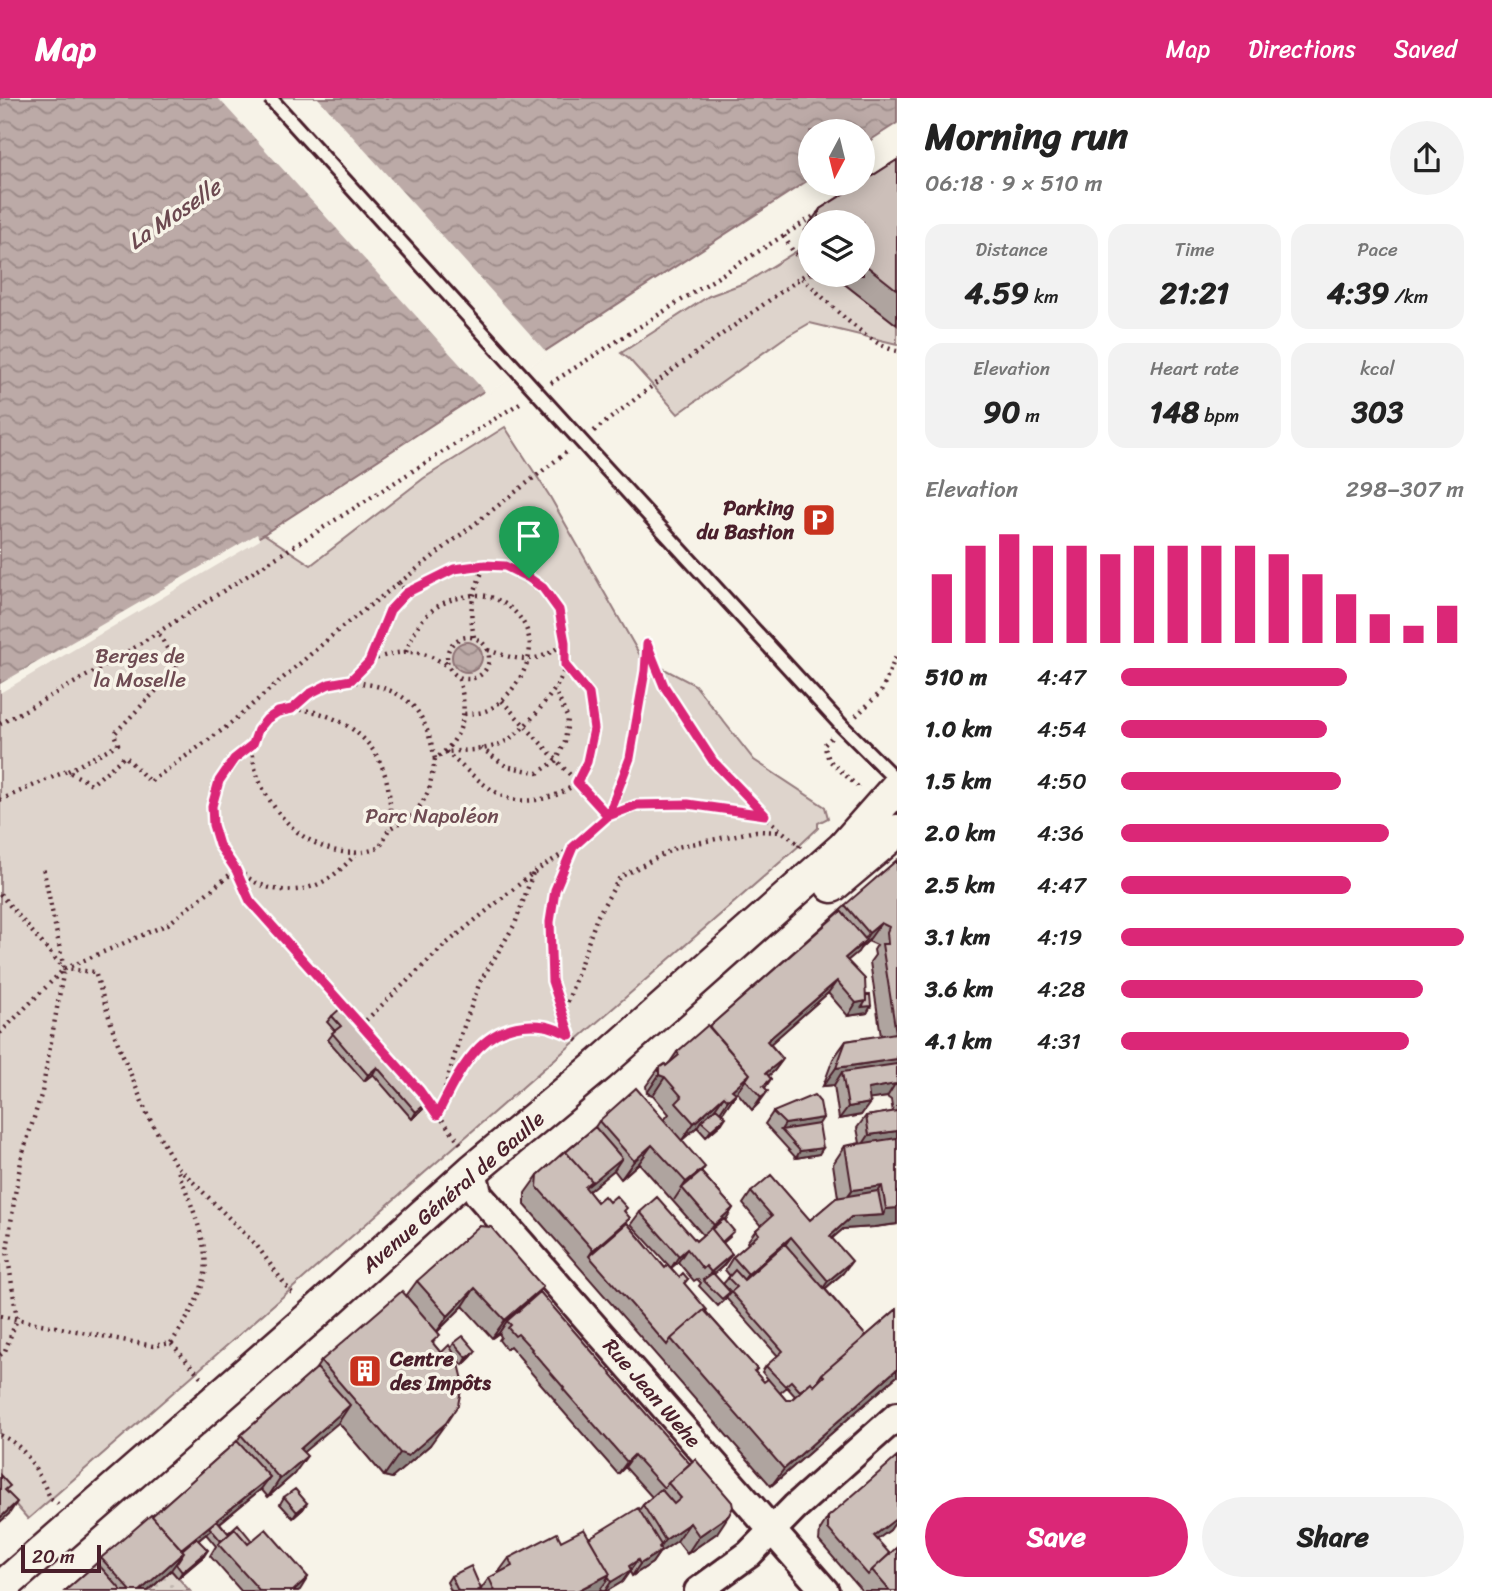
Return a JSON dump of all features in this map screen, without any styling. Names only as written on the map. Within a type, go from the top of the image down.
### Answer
[{"type":"street","name":"Avenue Général de Gaulle","points":[[0,1589],[313,1315],[467,1175],[599,1065],[844,848],[897,784]]},
{"type":"street","name":"Avenue Général de Gaulle","points":[[24,1591],[246,1401],[467,1175],[897,832]]},
{"type":"street","name":"Rue Jean Wehe","points":[[467,1175],[825,1591]]},
{"type":"street","points":[[698,1591],[749,1554],[795,1507],[897,1416]]},
{"type":"lane","points":[[270,98],[601,464],[897,784]]},
{"type":"path","points":[[548,385],[829,206]]},
{"type":"path","points":[[784,236],[798,257]]},
{"type":"path","points":[[591,434],[678,366],[798,281]]},
{"type":"path","points":[[812,287],[868,338],[885,349],[897,351]]},
{"type":"path","points":[[0,724],[108,664],[524,400]]},
{"type":"path","points":[[67,771],[92,785],[125,756],[150,782],[225,728],[341,628],[569,451]]},
{"type":"path","points":[[474,637],[470,608],[485,565]]},
{"type":"path","points":[[351,680],[369,662],[390,610],[406,593],[454,569],[485,565],[505,566],[543,588],[559,610],[565,642],[565,665],[555,690],[526,726],[504,743],[446,752]]},
{"type":"path","points":[[399,583],[406,593]]},
{"type":"path","points":[[406,652],[414,632],[430,611],[449,601],[473,594],[486,596],[503,602],[516,612],[529,638],[527,660],[521,680],[502,701],[486,711],[464,714]]},
{"type":"path","points":[[0,800],[67,771],[118,744],[114,734],[178,667],[158,632]]},
{"type":"path","points":[[450,669],[447,655],[449,648],[460,638],[474,637],[485,644],[488,664],[479,676],[458,677]]},
{"type":"path","points":[[488,650],[527,660],[550,654],[565,642]]},
{"type":"path","points":[[608,816],[630,758],[647,644],[664,686],[713,761],[781,832],[800,845],[798,854]]},
{"type":"path","points":[[369,662],[393,653],[418,652],[437,657],[458,677],[464,696],[464,714],[457,737],[446,752],[435,759]]},
{"type":"path","points":[[446,752],[483,783],[509,799],[531,801],[547,797],[577,782],[587,762],[594,729],[589,694],[565,665]]},
{"type":"path","points":[[292,709],[309,694],[329,684],[351,680],[392,689],[416,709],[428,729],[435,759],[429,790],[414,814],[389,829]]},
{"type":"path","points":[[481,748],[506,766],[538,773],[557,760],[565,742],[569,719],[555,690]]},
{"type":"path","points":[[502,701],[608,816]]},
{"type":"path","points":[[236,870],[255,883],[280,890],[305,889],[326,881],[343,869],[355,855],[380,847],[389,829],[392,806],[387,777],[371,747],[344,723],[323,713],[292,709],[278,712],[267,719],[258,730],[253,744],[263,789],[273,807],[289,825],[307,839],[355,855]]},
{"type":"path","points":[[253,744],[234,759],[219,781],[212,806],[213,825],[219,845],[236,870],[250,901],[420,1091],[458,1142],[467,1175]]},
{"type":"path","points":[[361,1025],[446,944],[533,873],[573,847],[608,816],[637,805],[688,804],[765,815]]},
{"type":"path","points":[[563,1015],[597,917],[620,877],[677,847],[756,831],[781,832]]},
{"type":"path","points":[[570,1035],[552,981],[550,922],[555,890],[573,847]]},
{"type":"path","points":[[0,1355],[5,1350],[17,1319],[7,1251],[15,1194],[22,1156],[42,1092],[64,969],[43,867]]},
{"type":"path","points":[[0,1032],[64,969],[168,924],[236,870]]},
{"type":"path","points":[[437,1115],[458,1040],[480,982],[514,924],[533,873]]},
{"type":"path","points":[[0,894],[64,969],[95,972],[115,1036],[147,1114],[175,1164],[202,1234],[205,1278],[187,1319],[171,1343],[153,1346],[0,1316]]},
{"type":"path","points":[[437,1115],[462,1067],[495,1033],[515,1027],[545,1026],[570,1035],[582,1044]]},
{"type":"path","points":[[175,1164],[257,1246],[297,1297]]},
{"type":"path","points":[[171,1343],[202,1378]]},
{"type":"path","points":[[0,1435],[9,1439],[27,1455],[51,1499],[59,1504]]},
{"type":"green space","points":[[798,250],[798,287],[848,287],[897,325],[897,344],[810,323],[784,338],[678,414],[621,353],[709,296],[747,282]]},
{"type":"green space","name":"Parc Napoléon","points":[[505,427],[549,495],[641,657],[695,685],[754,760],[825,807],[828,818],[818,823],[818,828],[800,845],[28,1519],[0,1487],[0,690],[264,534],[311,565],[424,478]]},
{"type":"green space","points":[[171,1570],[190,1591],[148,1591]]},
{"type":"water","name":"La Moselle","points":[[0,98],[897,98],[897,123],[875,137],[875,119],[798,119],[798,187],[264,534],[0,690]]},
{"type":"water","points":[[467,642],[478,646],[482,657],[478,668],[467,672],[456,668],[452,657],[456,646]]},
{"type":"pier","points":[[218,98],[318,98],[548,354],[487,394]]},
{"type":"pier","points":[[257,534],[260,540],[0,693],[0,684]]},
{"type":"building","points":[[897,160],[897,290],[875,273],[875,210],[820,210],[841,196],[875,196],[875,174]]},
{"type":"building","points":[[897,860],[897,1059],[836,1068],[846,1041],[896,1033],[882,944],[888,944],[889,927],[881,923],[869,933],[845,905]]},
{"type":"building","points":[[841,911],[866,940],[845,958],[865,979],[866,1001],[856,1003],[837,981],[767,1041],[783,1059],[766,1073],[771,1079],[763,1086],[768,1091],[761,1097],[746,1080],[750,1074],[709,1027]]},
{"type":"building","points":[[866,995],[870,995],[871,1006],[862,1007],[866,1001]]},
{"type":"building","points":[[342,1007],[428,1102],[416,1112],[377,1067],[368,1075],[332,1033],[341,1026],[332,1016]]},
{"type":"building","points":[[708,1025],[750,1074],[732,1090],[736,1093],[728,1100],[724,1096],[694,1123],[676,1103],[682,1097],[665,1077],[659,1075],[659,1068],[665,1064],[666,1066],[679,1055],[677,1052]]},
{"type":"building","points":[[897,1064],[897,1086],[895,1084],[868,1089],[870,1103],[848,1107],[842,1072]]},
{"type":"building","points":[[636,1088],[705,1167],[686,1182],[652,1145],[634,1161],[599,1121]]},
{"type":"building","points":[[814,1095],[820,1102],[823,1118],[785,1124],[773,1112]]},
{"type":"building","points":[[716,1108],[726,1117],[711,1130],[701,1121]]},
{"type":"building","points":[[897,1111],[897,1131],[869,1135],[866,1116]]},
{"type":"building","points":[[819,1124],[823,1148],[800,1151],[781,1130]]},
{"type":"building","points":[[595,1127],[622,1158],[588,1186],[592,1181],[566,1152]]},
{"type":"building","points":[[897,1138],[897,1208],[886,1209],[882,1186],[852,1190],[845,1146]]},
{"type":"building","points":[[565,1151],[592,1181],[585,1187],[597,1202],[604,1196],[609,1202],[616,1196],[627,1208],[624,1211],[630,1218],[593,1250],[537,1187],[538,1175]]},
{"type":"building","points":[[701,1172],[733,1208],[714,1225],[682,1188]]},
{"type":"building","points":[[771,1175],[810,1220],[836,1198],[878,1191],[883,1215],[851,1217],[830,1236],[852,1261],[828,1281],[791,1237],[748,1274],[733,1257],[759,1234],[756,1230],[772,1216],[751,1192]]},
{"type":"building","points":[[657,1197],[696,1241],[711,1228],[732,1254],[711,1272],[706,1266],[703,1269],[687,1249],[679,1256],[640,1212]]},
{"type":"building","points":[[724,1219],[734,1231],[722,1242],[712,1229]]},
{"type":"building","points":[[627,1223],[665,1268],[668,1265],[679,1277],[683,1273],[688,1279],[684,1283],[707,1310],[667,1345],[589,1256]]},
{"type":"building","points":[[479,1226],[491,1227],[543,1287],[505,1320],[475,1288],[448,1316],[417,1281]]},
{"type":"building","points":[[785,1244],[866,1336],[822,1374],[814,1386],[811,1382],[800,1391],[791,1381],[785,1386],[766,1366],[783,1351],[731,1292],[737,1287],[728,1278],[735,1270],[744,1280]]},
{"type":"building","points":[[713,1273],[730,1292],[722,1299],[703,1280]]},
{"type":"building","points":[[402,1291],[440,1335],[432,1342],[441,1353],[449,1345],[458,1360],[463,1380],[458,1405],[446,1423],[408,1456],[400,1453],[321,1361]]},
{"type":"building","points":[[540,1292],[690,1464],[664,1488],[634,1455],[627,1462],[532,1349],[508,1328],[511,1325],[507,1321]]},
{"type":"building","points":[[897,1309],[897,1369],[784,1469],[671,1339],[704,1310],[757,1369],[754,1371],[764,1382],[768,1379],[786,1400],[791,1400],[811,1382],[814,1386],[824,1376],[822,1374]]},
{"type":"building","points":[[463,1336],[476,1351],[467,1358],[454,1343]]},
{"type":"building","points":[[317,1368],[350,1405],[300,1449],[307,1456],[280,1479],[241,1435]]},
{"type":"building","points":[[237,1441],[270,1477],[181,1549],[152,1516]]},
{"type":"building","points":[[897,1457],[897,1518],[874,1536],[890,1554],[868,1575],[828,1529],[828,1517]]},
{"type":"building","points":[[695,1459],[732,1502],[733,1507],[729,1515],[699,1536],[690,1523],[665,1540],[643,1505],[661,1489],[674,1504],[681,1498],[668,1483]]},
{"type":"building","points":[[0,1475],[10,1486],[5,1490],[17,1502],[0,1518]]},
{"type":"building","points":[[295,1489],[307,1503],[297,1512],[284,1497]]},
{"type":"building","points":[[638,1508],[661,1545],[661,1551],[640,1564],[638,1560],[629,1566],[631,1570],[611,1582],[609,1578],[606,1580],[610,1574],[589,1538]]},
{"type":"building","points":[[151,1515],[184,1552],[140,1591],[131,1591],[101,1558]]},
{"type":"building","points":[[217,1520],[228,1533],[238,1524],[252,1541],[248,1544],[235,1529],[221,1541],[209,1527]]},
{"type":"building","points":[[235,1529],[248,1544],[266,1529],[308,1577],[293,1591],[260,1591],[218,1544]]},
{"type":"building","points":[[584,1529],[610,1574],[577,1591],[495,1591],[489,1578],[512,1566],[509,1558],[557,1533],[561,1541]]},
{"type":"building","points":[[196,1538],[208,1550],[182,1572],[176,1564],[184,1552],[182,1550]]},
{"type":"building","points":[[897,1547],[897,1591],[890,1591],[872,1570]]},
{"type":"building","points":[[97,1563],[122,1591],[65,1591]]},
{"type":"building","points":[[471,1566],[481,1589],[458,1591],[451,1576]]},
{"type":"place","name":"Parking du Bastion","points":[[819,520]]},
{"type":"place","name":"Centre des Impôts","points":[[365,1371]]},
{"type":"route","points":[[529,578],[505,566],[485,565],[454,569],[406,593],[390,610],[369,662],[351,680],[329,684],[309,694],[292,709],[278,712],[267,719],[258,730],[253,744],[234,759],[219,781],[212,806],[213,825],[219,845],[236,870],[250,901],[420,1091],[437,1115],[462,1067],[495,1033],[515,1027],[545,1026],[570,1035],[552,981],[550,922],[555,890],[573,847],[608,816],[630,758],[647,644],[664,686],[713,761],[765,815],[688,804],[637,805],[608,816],[577,782],[587,762],[594,729],[589,694],[565,665],[565,642],[559,610],[543,588],[529,578]]},
{"type":"park label","name":"Berges de la Moselle","points":[[140,668]]}]
